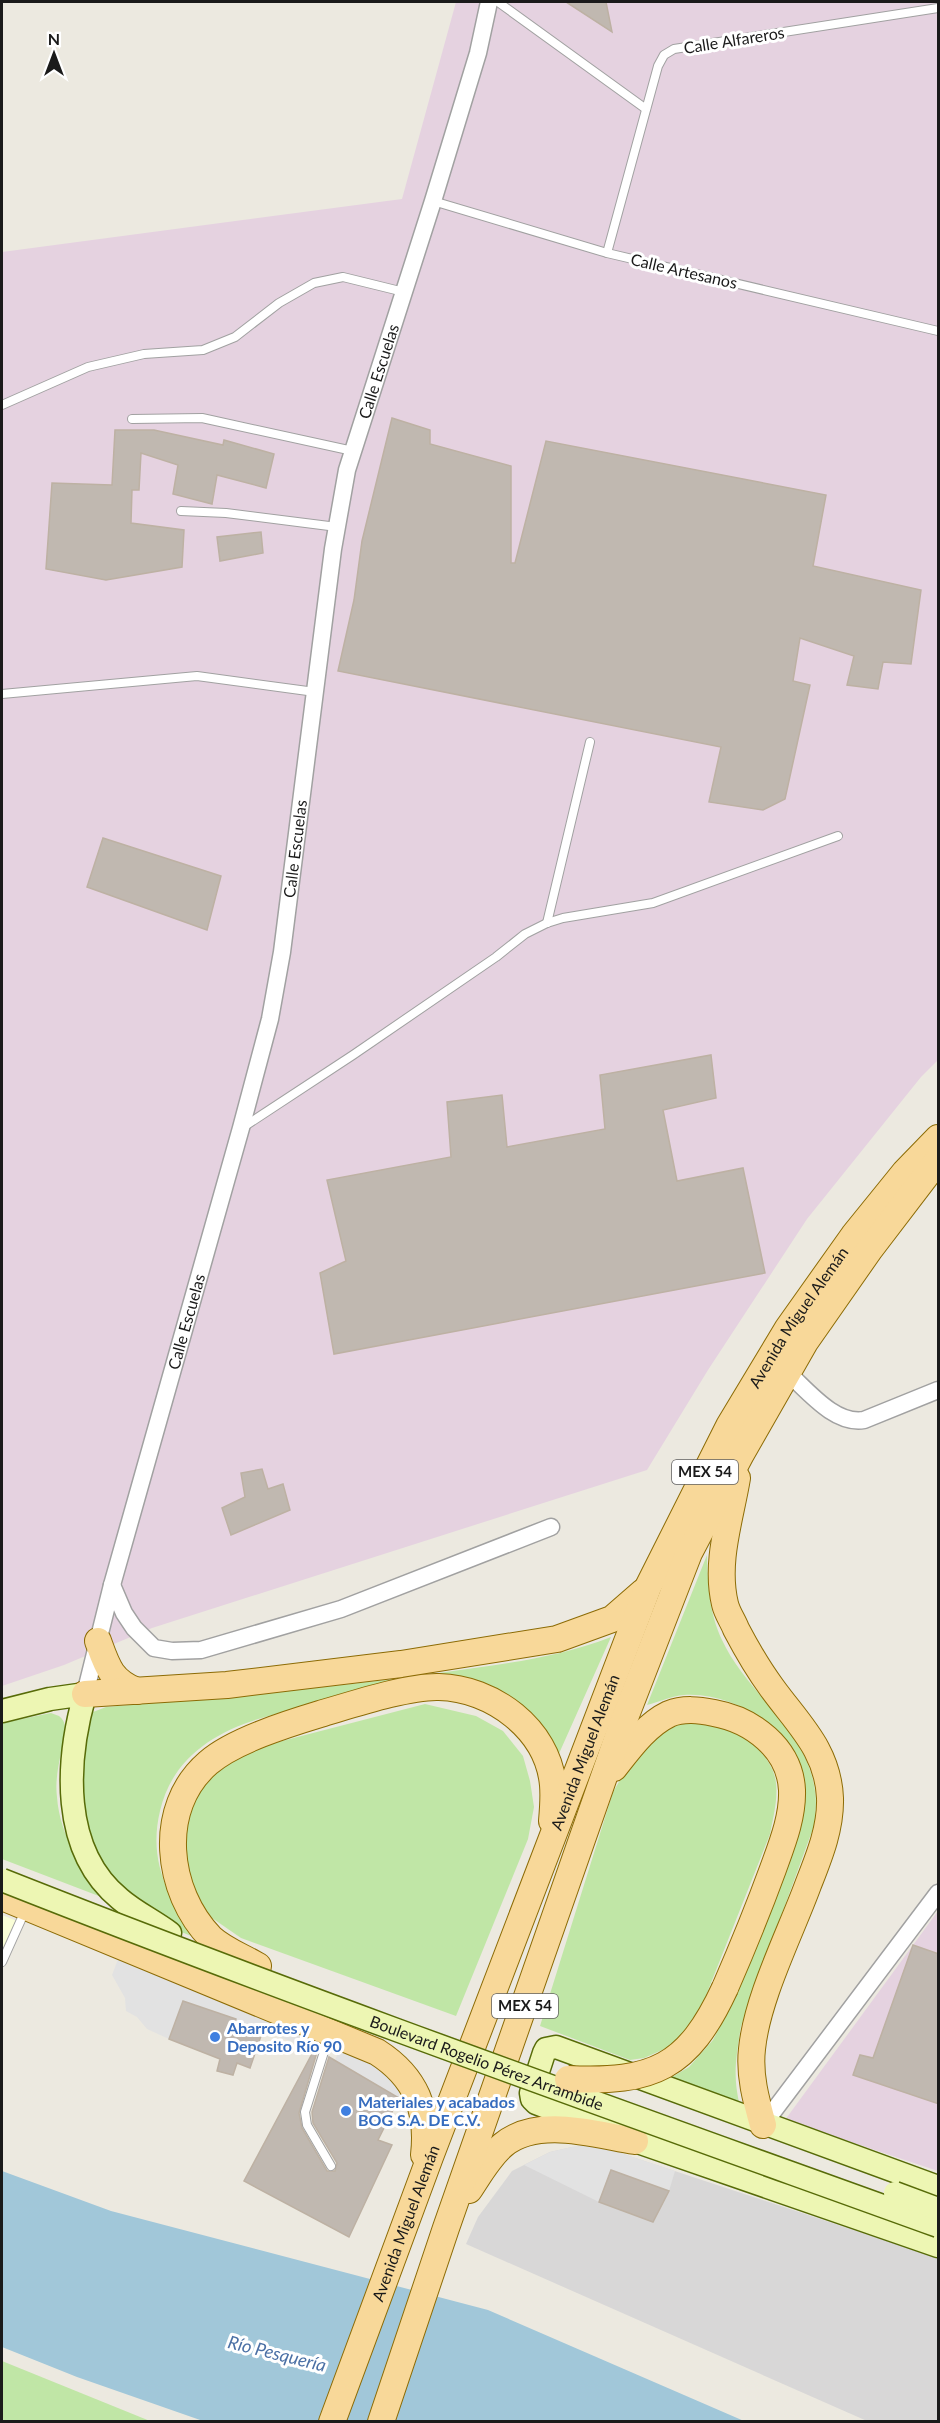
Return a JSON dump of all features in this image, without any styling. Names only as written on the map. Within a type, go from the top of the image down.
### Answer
[{"type":"main road","name":"Avenida Miguel Alemán","points":[[381,2421],[621,1728],[689,1553],[741,1454],[862,1242],[917,1158],[939,1138]]},
{"type":"main road","name":"Avenida Miguel Alemán","points":[[332,2421],[648,1587],[724,1436],[788,1328],[862,1242],[939,1160]]},
{"type":"main road","points":[[741,1454],[721,1557],[725,1605],[754,1663],[813,1742],[822,1758],[830,1795],[827,1832],[819,1859],[763,2001],[754,2036],[753,2088],[763,2125]]},
{"type":"main road","points":[[2,1711],[50,1699],[85,1694],[227,1685],[390,1665],[557,1639],[612,1619],[648,1587]]},
{"type":"main road","points":[[98,1641],[112,1674],[123,1686],[137,1691]]},
{"type":"main road","points":[[258,1966],[213,1940],[195,1919],[180,1892],[174,1870],[176,1818],[183,1794],[206,1764],[220,1752],[291,1723],[360,1702],[437,1686],[470,1690],[504,1708],[527,1726],[544,1752],[553,1784],[549,1848]]},
{"type":"main road","points":[[85,1694],[76,1727],[71,1772],[74,1818],[79,1833],[96,1870],[120,1900],[170,1933]]},
{"type":"main road","points":[[568,2079],[599,2080],[629,2078],[645,2074],[667,2065],[689,2047],[714,2011],[758,1910],[787,1827],[792,1788],[787,1768],[765,1736],[746,1722],[732,1716],[696,1709],[669,1714],[657,1722],[628,1751],[603,1783]]},
{"type":"main road","name":"Boulevard Rogelio Pérez Arrambide","points":[[2,1869],[258,1966],[568,2079],[939,2209]]},
{"type":"main road","name":"Boulevard Rogelio Pérez Arrambide","points":[[2,1880],[146,1937],[436,2045],[939,2226]]},
{"type":"main road","points":[[2,1897],[377,2052],[395,2063],[418,2094],[425,2126],[422,2179]]},
{"type":"main road","points":[[939,2187],[556,2048],[546,2049],[531,2093],[532,2099],[541,2105],[636,2141],[939,2246]]},
{"type":"main road","points":[[447,2226],[490,2160],[503,2145],[521,2135],[535,2131],[554,2131],[636,2141]]},
{"type":"street","name":"Calle Escuelas","points":[[85,1694],[112,1585],[270,1019],[282,952],[337,527],[347,470],[478,53],[489,2]]},
{"type":"street","points":[[788,1373],[838,1416],[852,1422],[864,1420],[939,1390]]},
{"type":"street","points":[[112,1585],[124,1613],[134,1628],[154,1648],[172,1651],[201,1650],[340,1609],[551,1527]]},
{"type":"street","points":[[763,2125],[939,1893]]},
{"type":"lane","points":[[498,2],[646,109]]},
{"type":"lane","name":"Calle Alfareros","points":[[607,253],[658,66],[664,55],[674,49],[939,8]]},
{"type":"lane","name":"Calle Artesanos","points":[[433,201],[607,253],[939,331]]},
{"type":"lane","points":[[2,405],[88,367],[144,354],[203,350],[235,337],[279,303],[314,283],[344,277],[404,292]]},
{"type":"lane","points":[[132,418],[202,418],[354,451]]},
{"type":"lane","points":[[181,511],[226,513],[337,527]]},
{"type":"lane","points":[[2,694],[197,676],[315,692]]},
{"type":"lane","points":[[547,923],[590,742]]},
{"type":"lane","points":[[241,1128],[353,1055],[496,957],[525,934],[547,923],[563,918],[653,903],[838,836]]},
{"type":"lane","points":[[2,1962],[26,1908]]},
{"type":"lane","points":[[330,2033],[304,2112],[307,2125],[331,2166]]},
{"type":"shaded area","points":[[456,2],[938,2],[938,1060],[921,1077],[807,1219],[708,1370],[647,1470],[152,1628],[64,1665],[2,1686],[2,252],[402,199]]},
{"type":"shaded area","points":[[938,1911],[938,2171],[785,2120]]},
{"type":"shaded area","points":[[2,1915],[17,1921],[2,1953]]},
{"type":"shaded area","points":[[120,1954],[320,2035],[314,2050],[264,2031],[261,2036],[234,2026],[183,2001],[169,2039],[147,2029],[137,2017],[126,2011],[125,1998],[112,1975]]},
{"type":"shaded area","points":[[343,2043],[399,2079],[399,2098],[335,2060]]},
{"type":"shaded area","points":[[596,2145],[938,2258],[938,2421],[867,2421],[466,2244],[478,2217],[512,2171],[550,2152]]},
{"type":"shaded area","points":[[596,2145],[675,2171],[669,2191],[611,2170],[599,2202],[524,2165],[550,2152]]},
{"type":"green space","points":[[707,1555],[712,1609],[722,1640],[746,1678],[789,1730],[801,1749],[810,1769],[816,1799],[815,1823],[741,2026],[736,2058],[736,2077],[741,2110],[667,2080],[689,2067],[713,2040],[737,1993],[790,1852],[775,1730],[755,1715],[722,1699],[697,1695],[679,1696],[647,1705]]},
{"type":"green space","points":[[611,1637],[557,1758],[483,1690],[315,1707],[248,1722],[218,1736],[192,1755],[172,1779],[160,1811],[157,1829],[159,1863],[163,1878],[177,1908],[196,1938],[179,1931],[137,1903],[98,1861],[78,1808],[84,1733],[93,1712],[106,1707],[404,1678],[488,1666],[550,1655]]},
{"type":"green space","points":[[425,1704],[476,1716],[503,1731],[523,1756],[534,1807],[528,1839],[456,2016],[241,1938],[212,1918],[199,1901],[184,1869],[186,1822],[190,1802],[208,1776],[255,1748]]},
{"type":"green space","points":[[51,1713],[59,1716],[65,1726],[56,1788],[59,1812],[73,1851],[104,1898],[2,1859],[2,1723]]},
{"type":"green space","points":[[692,1723],[717,1724],[738,1734],[756,1747],[774,1773],[776,1796],[774,1815],[770,1834],[703,2003],[684,2032],[669,2047],[644,2058],[630,2060],[540,2026],[613,1792],[630,1763],[666,1726]]},
{"type":"green space","points":[[2,2361],[150,2421],[2,2421]]},
{"type":"water","name":"Río Pesquería","points":[[2,2171],[111,2211],[488,2310],[744,2421],[203,2421],[77,2377],[2,2347]]},
{"type":"building","points":[[566,2],[606,2],[612,32]]},
{"type":"building","points":[[392,418],[430,430],[430,444],[511,466],[511,563],[515,563],[546,441],[826,495],[813,566],[921,590],[911,664],[883,662],[878,689],[847,685],[854,656],[800,638],[793,681],[810,685],[785,799],[763,810],[709,802],[721,747],[338,671],[354,600],[362,541]]},
{"type":"building","points":[[115,430],[154,430],[223,445],[224,440],[274,454],[266,488],[217,475],[212,504],[173,494],[178,465],[141,453],[139,490],[132,490],[131,523],[184,530],[182,567],[106,580],[46,569],[52,483],[112,485]]},
{"type":"building","points":[[261,532],[263,553],[220,561],[217,537]]},
{"type":"building","points":[[103,838],[221,876],[207,930],[87,887]]},
{"type":"building","points":[[711,1055],[716,1098],[663,1110],[677,1181],[743,1168],[765,1273],[334,1354],[320,1273],[346,1261],[327,1180],[451,1157],[447,1102],[502,1095],[507,1147],[605,1129],[600,1075]]},
{"type":"building","points":[[262,1469],[268,1489],[283,1484],[290,1510],[231,1535],[222,1508],[245,1497],[241,1473]]},
{"type":"building","points":[[913,1945],[939,1954],[939,2104],[853,2075],[860,2055],[873,2058]]},
{"type":"building","name":"Abarrotes y Deposito Río 90","points":[[183,2001],[236,2019],[234,2026],[261,2036],[250,2068],[237,2063],[233,2075],[217,2071],[220,2059],[169,2039]]},
{"type":"building","points":[[314,2050],[317,2052],[299,2113],[302,2128],[327,2171],[335,2171],[337,2163],[313,2123],[312,2112],[329,2057],[399,2098],[378,2140],[392,2145],[349,2237],[244,2181]]},
{"type":"building","points":[[611,2170],[669,2191],[653,2222],[599,2202]]},
{"type":"place","name":"Abarrotes y Deposito Río 90","points":[[215,2037]]},
{"type":"place","name":"Materiales y acabados BOG S.A. DE C.V.","points":[[346,2111]]}]
